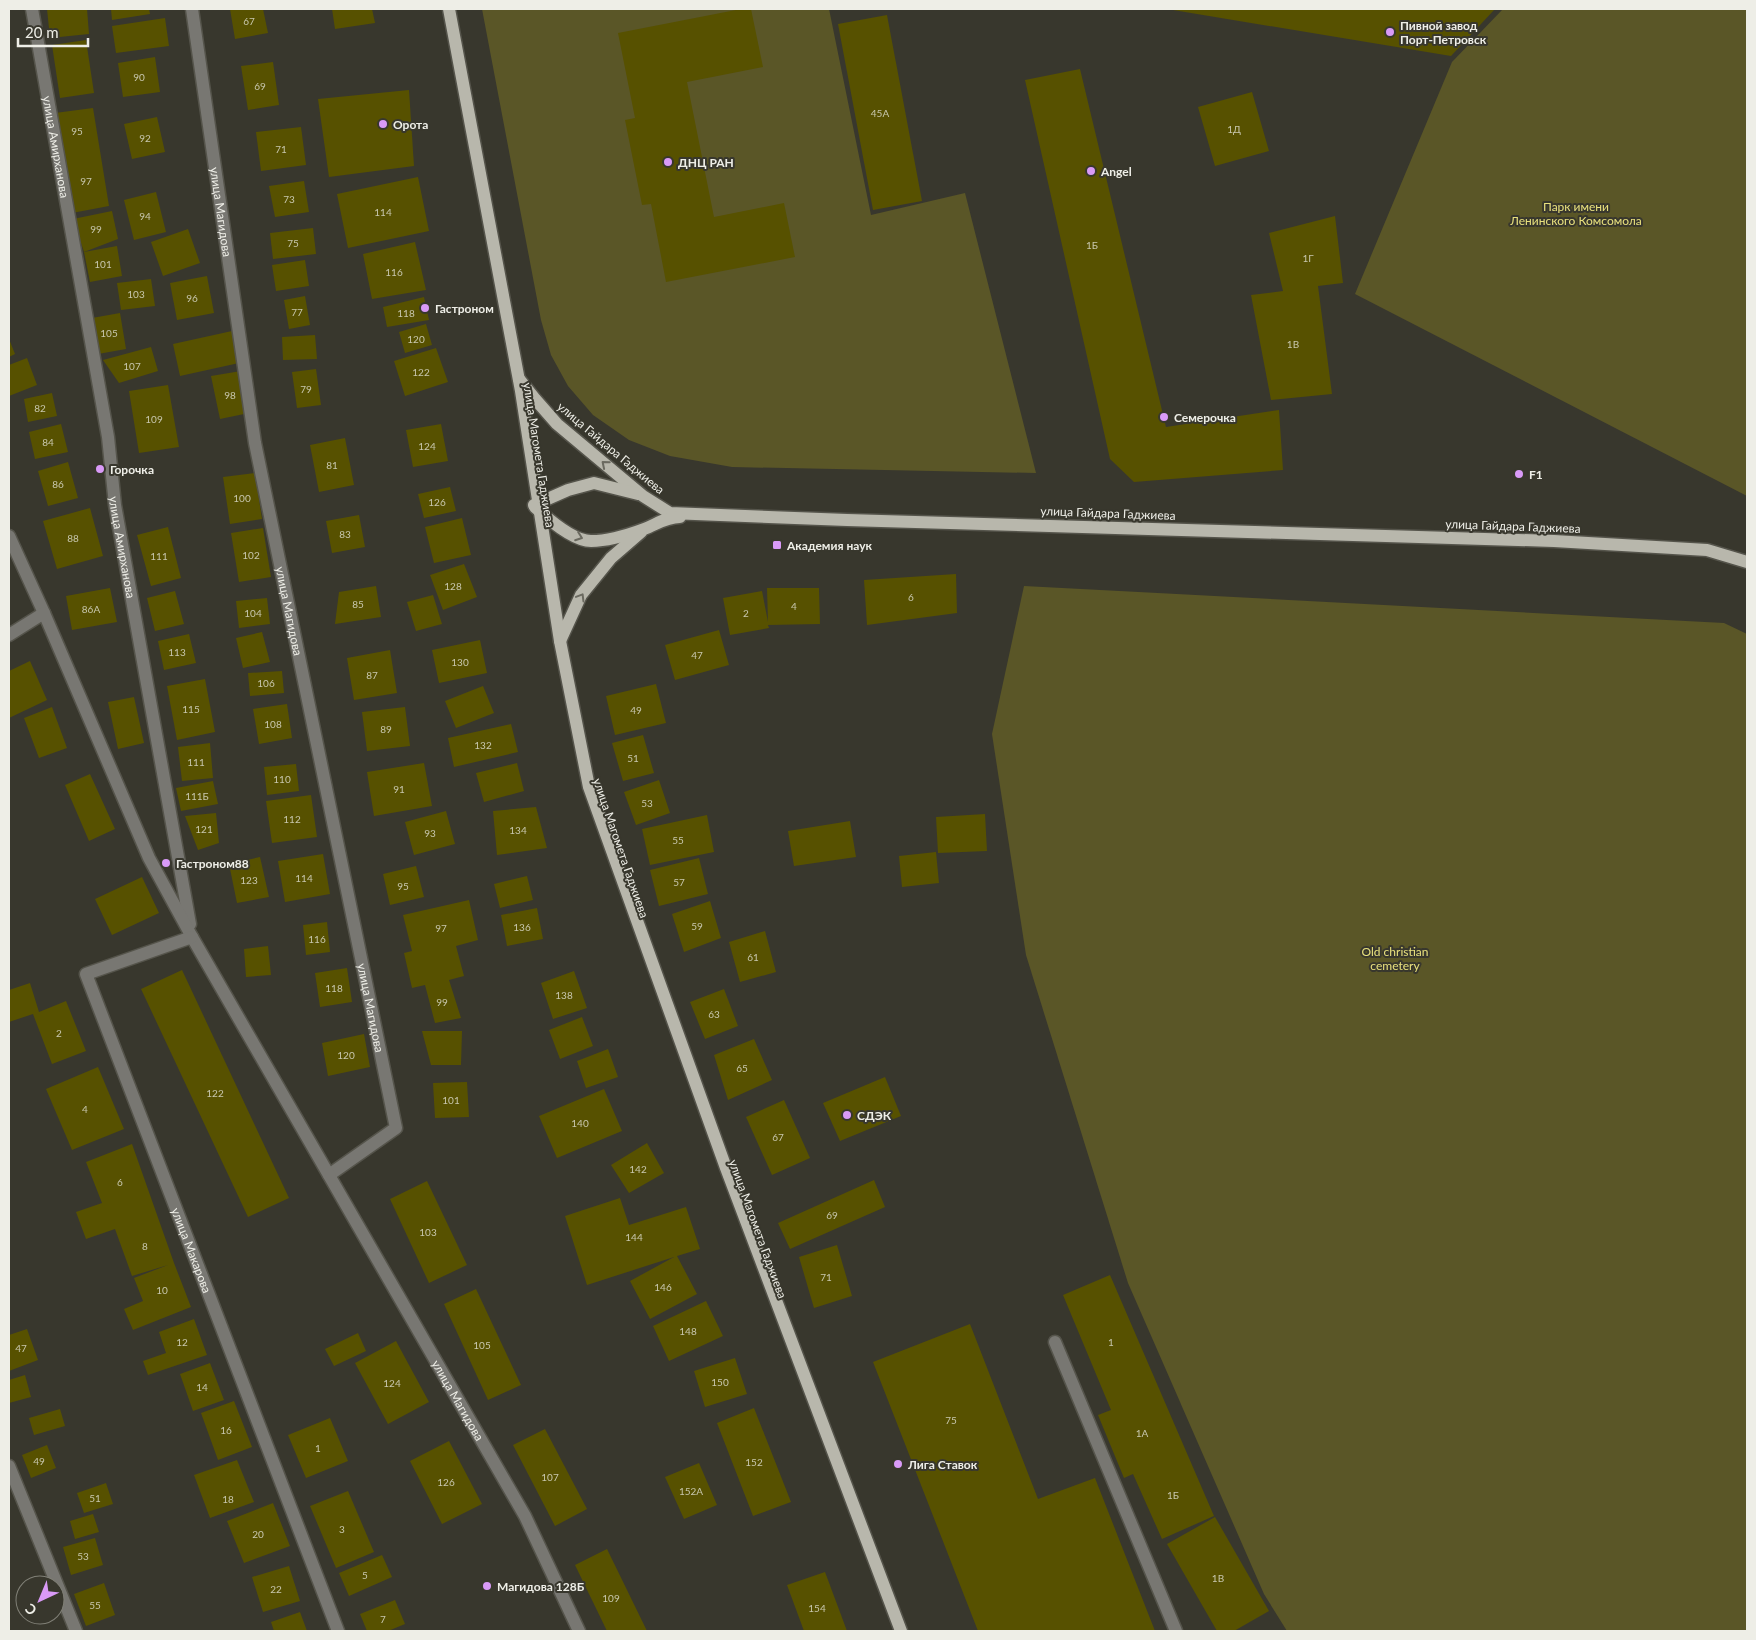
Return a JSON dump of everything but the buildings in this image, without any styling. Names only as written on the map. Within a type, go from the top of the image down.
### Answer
[{"type":"main road","name":"улица Магомета Гаджиева","points":[[445,9],[505,326],[560,640],[588,787],[726,1168],[901,1631]]},
{"type":"main road","name":"улица Магомета Гаджиева","points":[[449,9],[518,377],[556,643],[584,789],[721,1170],[853,1523],[896,1631]]},
{"type":"main road","name":"улица Гайдара Гаджиева","points":[[518,377],[557,424],[642,496],[670,513],[1564,541],[1707,550],[1747,562]]},
{"type":"main road","points":[[642,496],[594,483],[568,490],[537,506],[574,537],[590,541],[609,539],[644,529]]},
{"type":"main road","name":"улица Гайдара Гаджиева","points":[[644,529],[670,517],[848,526],[1070,530],[1643,550],[1706,555],[1747,567]]},
{"type":"main road","points":[[560,640],[582,595],[611,558],[644,529]]},
{"type":"street","name":"улица Амирханова","points":[[32,9],[108,437],[115,505],[192,937]]},
{"type":"street","name":"улица Магидова","points":[[192,9],[255,443],[396,1128],[329,1175]]},
{"type":"street","name":"улица Магидова","points":[[9,536],[149,858],[192,937],[525,1516],[579,1631]]},
{"type":"street","points":[[9,635],[44,613]]},
{"type":"street","name":"улица Макарова","points":[[192,937],[86,974],[338,1631]]},
{"type":"street","points":[[1055,1342],[1176,1631]]},
{"type":"street","points":[[9,1466],[76,1631]]},
{"type":"green space","points":[[482,9],[829,9],[871,215],[965,193],[1036,473],[732,467],[670,456],[629,440],[593,415],[568,386],[551,355],[541,320]]},
{"type":"green space","name":"Парк имени Ленинского Комсомола","points":[[1503,9],[1747,9],[1747,496],[1355,294],[1452,62]]},
{"type":"green space","name":"Old сhristian cemetery","points":[[1024,586],[1724,623],[1747,634],[1747,1631],[1287,1631],[1264,1594],[1128,1283],[1026,955],[992,734]]},
{"type":"place","name":"Пивной завод Порт-Петровск","points":[[1390,32]]},
{"type":"place","name":"Орота","points":[[383,124]]},
{"type":"place","name":"ДНЦ РАН","points":[[668,162]]},
{"type":"place","name":"Angel","points":[[1091,171]]},
{"type":"place","name":"Гастроном","points":[[425,308]]},
{"type":"place","name":"Семерочка","points":[[1164,417]]},
{"type":"place","name":"Горочка","points":[[100,469]]},
{"type":"place","name":"F1","points":[[1519,474]]},
{"type":"place","name":"Академия наук","points":[[777,545]]},
{"type":"place","name":"Гастроном88","points":[[166,863]]},
{"type":"place","name":"СДЭК","points":[[847,1115]]},
{"type":"place","name":"Лига Ставок","points":[[898,1464]]},
{"type":"place","name":"Магидова 128Б","points":[[487,1586]]}]
